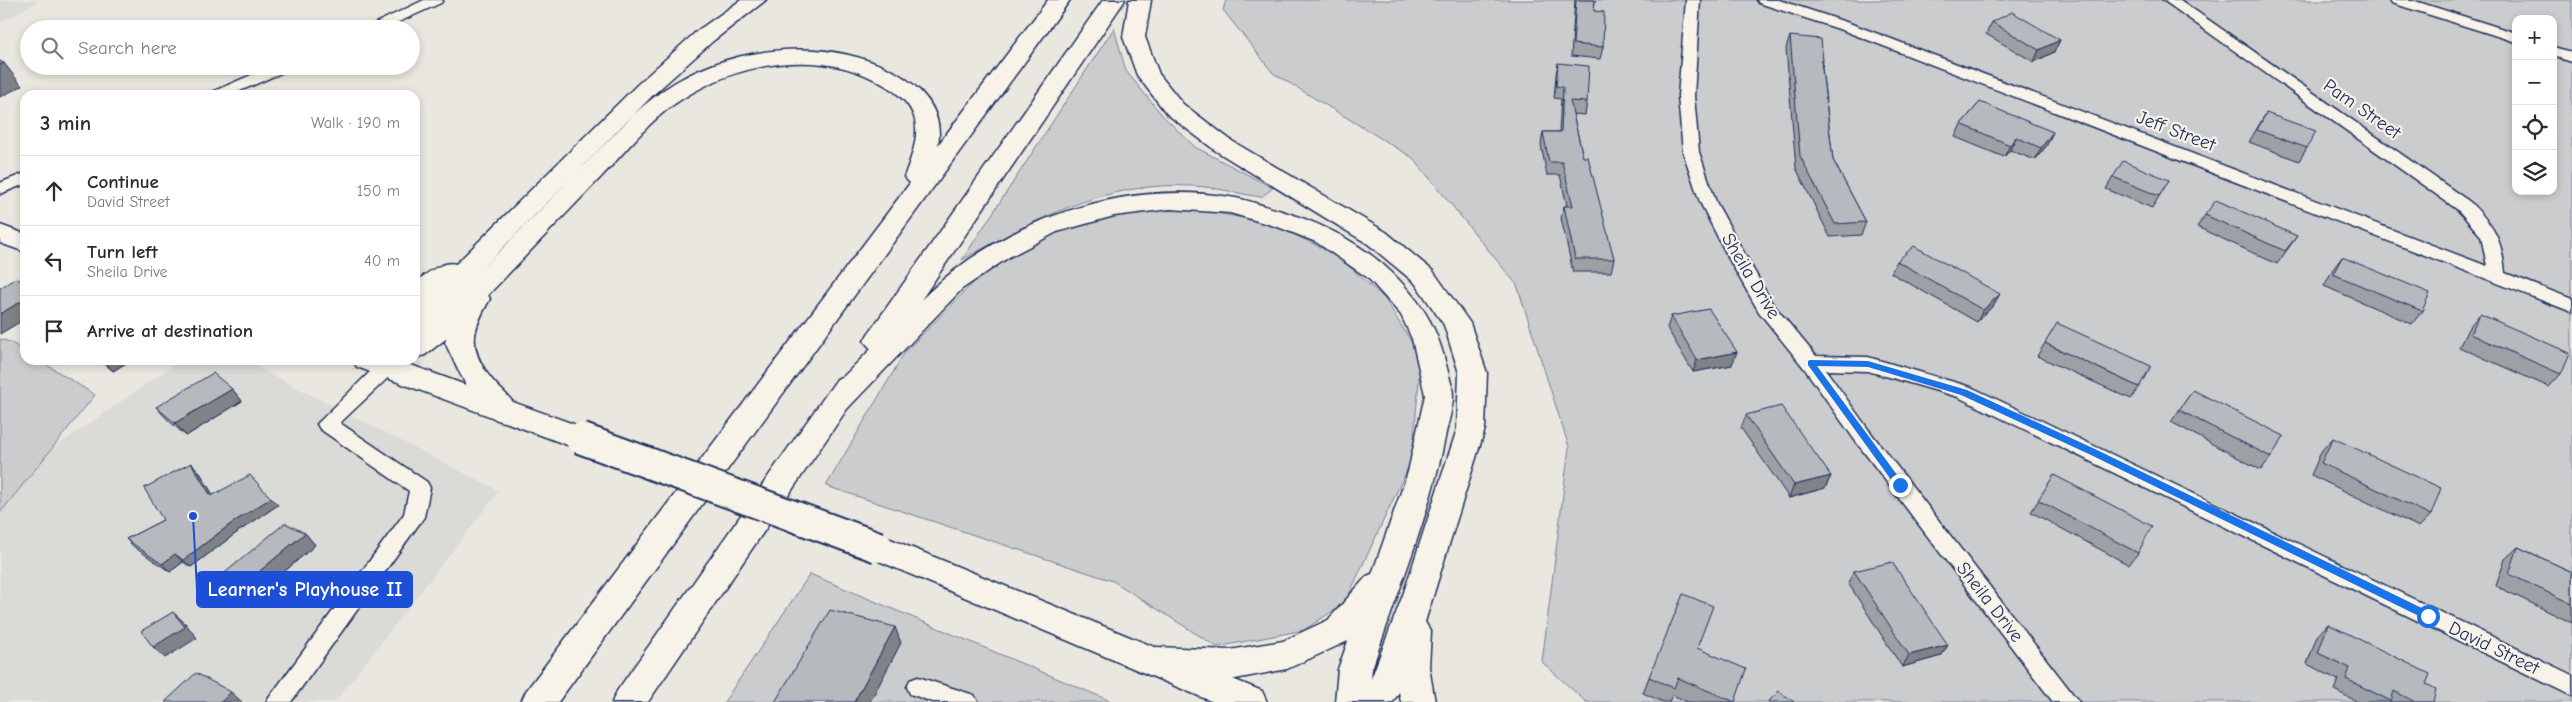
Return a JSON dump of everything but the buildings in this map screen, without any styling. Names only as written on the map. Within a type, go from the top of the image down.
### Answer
[{"type":"main road","points":[[420,319],[496,238],[646,90],[705,36],[755,0]]},
{"type":"main road","points":[[538,702],[1059,0]]},
{"type":"main road","points":[[629,702],[1114,0]]},
{"type":"main road","points":[[1140,0],[1134,36],[1148,75],[1175,109],[1224,146],[1377,238],[1424,277],[1457,323],[1473,372],[1471,430],[1420,592],[1387,683],[1374,702]]},
{"type":"main road","points":[[420,344],[432,336],[628,136],[671,96],[701,78],[750,62],[781,57],[819,57],[856,65],[887,76],[912,93],[928,115],[929,143],[906,205]]},
{"type":"main road","points":[[837,401],[954,283],[1000,251],[1048,226],[1114,208],[1170,201],[1230,205],[1288,221],[1325,236],[1377,272],[1412,310],[1426,339],[1439,395],[1423,472],[1355,670],[1352,702]]},
{"type":"main road","points":[[0,234],[20,241]]},
{"type":"main road","points":[[420,291],[447,275],[496,238]]},
{"type":"main road","points":[[493,273],[467,315],[459,342],[475,379],[505,411]]},
{"type":"main road","points":[[393,365],[505,411],[878,547],[1250,702]]},
{"type":"main road","points":[[1156,662],[1230,665],[1287,655],[1340,630],[1387,574]]},
{"type":"main road","points":[[1418,702],[1412,667],[1420,592]]},
{"type":"street","points":[[390,20],[436,0]]},
{"type":"street","name":"Sheila Drive","points":[[1693,0],[1686,96],[1691,152],[1708,202],[1761,300],[1810,363],[1861,434],[2067,702]]},
{"type":"street","name":"Jeff Street","points":[[1764,0],[1847,27],[2496,275],[2572,306]]},
{"type":"street","name":"Pam Street","points":[[2170,0],[2464,206],[2488,231],[2495,248],[2496,275]]},
{"type":"street","points":[[2397,0],[2512,37]]},
{"type":"street","points":[[2557,51],[2572,56]]},
{"type":"street","points":[[229,90],[264,75]]},
{"type":"street","points":[[0,189],[20,180]]},
{"type":"street","name":"David Street","points":[[1810,363],[1868,364],[1964,392],[2094,453],[2572,686]]},
{"type":"street","points":[[278,702],[414,517],[420,488],[327,424],[383,365]]},
{"type":"street","points":[[918,687],[966,702]]},
{"type":"shaded area","points":[[0,0],[40,0],[0,23]]},
{"type":"shaded area","points":[[1226,0],[2572,0],[2572,702],[1586,702],[1542,662],[1569,447],[1517,285],[1413,158],[1273,73],[1223,10]]},
{"type":"shaded area","points":[[1114,28],[1126,71],[1162,115],[1195,147],[1273,188],[1261,197],[1193,186],[1161,186],[1101,196],[1045,217],[962,260]]},
{"type":"shaded area","points":[[1142,210],[1200,210],[1271,223],[1338,256],[1385,299],[1421,358],[1412,459],[1345,603],[1304,630],[1217,647],[1113,581],[826,486],[905,352],[981,275],[1054,232]]},
{"type":"shaded area","points":[[0,339],[20,348],[20,365],[47,365],[95,395],[0,513]]},
{"type":"shaded area","points":[[174,365],[253,365],[499,491],[335,702],[0,702],[0,485]]},
{"type":"shaded area","points":[[810,574],[1113,702],[724,702]]},
{"type":"place","name":"Learner's Playhouse II","points":[[193,516]]},
{"type":"route","points":[[1900,485],[1810,363],[1868,364],[1964,392],[2094,453],[2428,616]]}]
